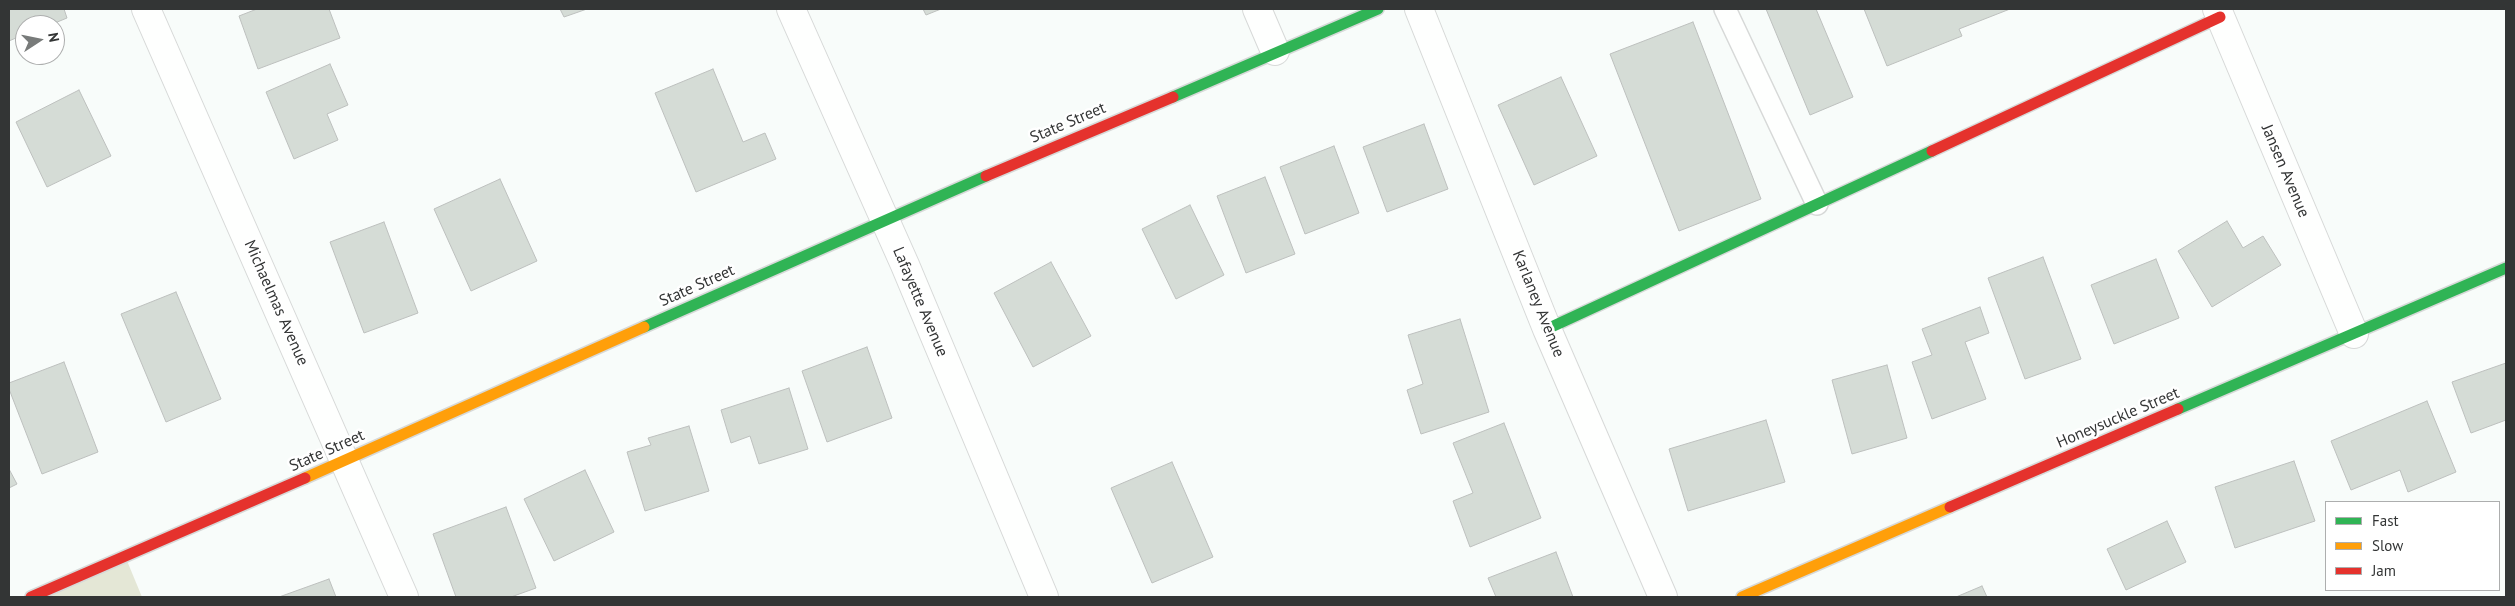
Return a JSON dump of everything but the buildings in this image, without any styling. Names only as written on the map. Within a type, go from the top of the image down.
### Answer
[{"type":"street","name":"Michaelmas Avenue","points":[[146,9],[404,597]]},
{"type":"street","name":"Lafayette Avenue","points":[[792,9],[885,219],[1044,597]]},
{"type":"street","points":[[1257,9],[1275,51]]},
{"type":"street","name":"State Street","points":[[31,597],[345,461],[885,219],[1275,51],[1354,13],[1378,9]]},
{"type":"street","name":"Karlaney Avenue","points":[[1418,9],[1547,329],[1663,597]]},
{"type":"street","points":[[1547,329],[1817,204],[2218,13]]},
{"type":"street","name":"Jansen Avenue","points":[[2218,13],[2354,334]]},
{"type":"street","name":"Honeysuckle Street","points":[[1742,597],[2506,268]]},
{"type":"lane","points":[[1725,9],[1817,204]]},
{"type":"green space","points":[[125,556],[142,597],[31,597]]},
{"type":"traffic: fast","points":[[1173,97],[1378,9]]},
{"type":"traffic: fast","points":[[1547,329],[1932,151]]},
{"type":"traffic: fast","points":[[644,327],[986,176]]},
{"type":"traffic: fast","points":[[2178,409],[2506,268]]},
{"type":"traffic: slow","points":[[305,478],[644,327]]},
{"type":"traffic: slow","points":[[1742,597],[1950,507]]},
{"type":"traffic: jam","points":[[1932,151],[2220,17]]},
{"type":"traffic: jam","points":[[986,176],[1173,97]]},
{"type":"traffic: jam","points":[[1950,507],[2178,409]]},
{"type":"traffic: jam","points":[[31,597],[305,478]]}]
